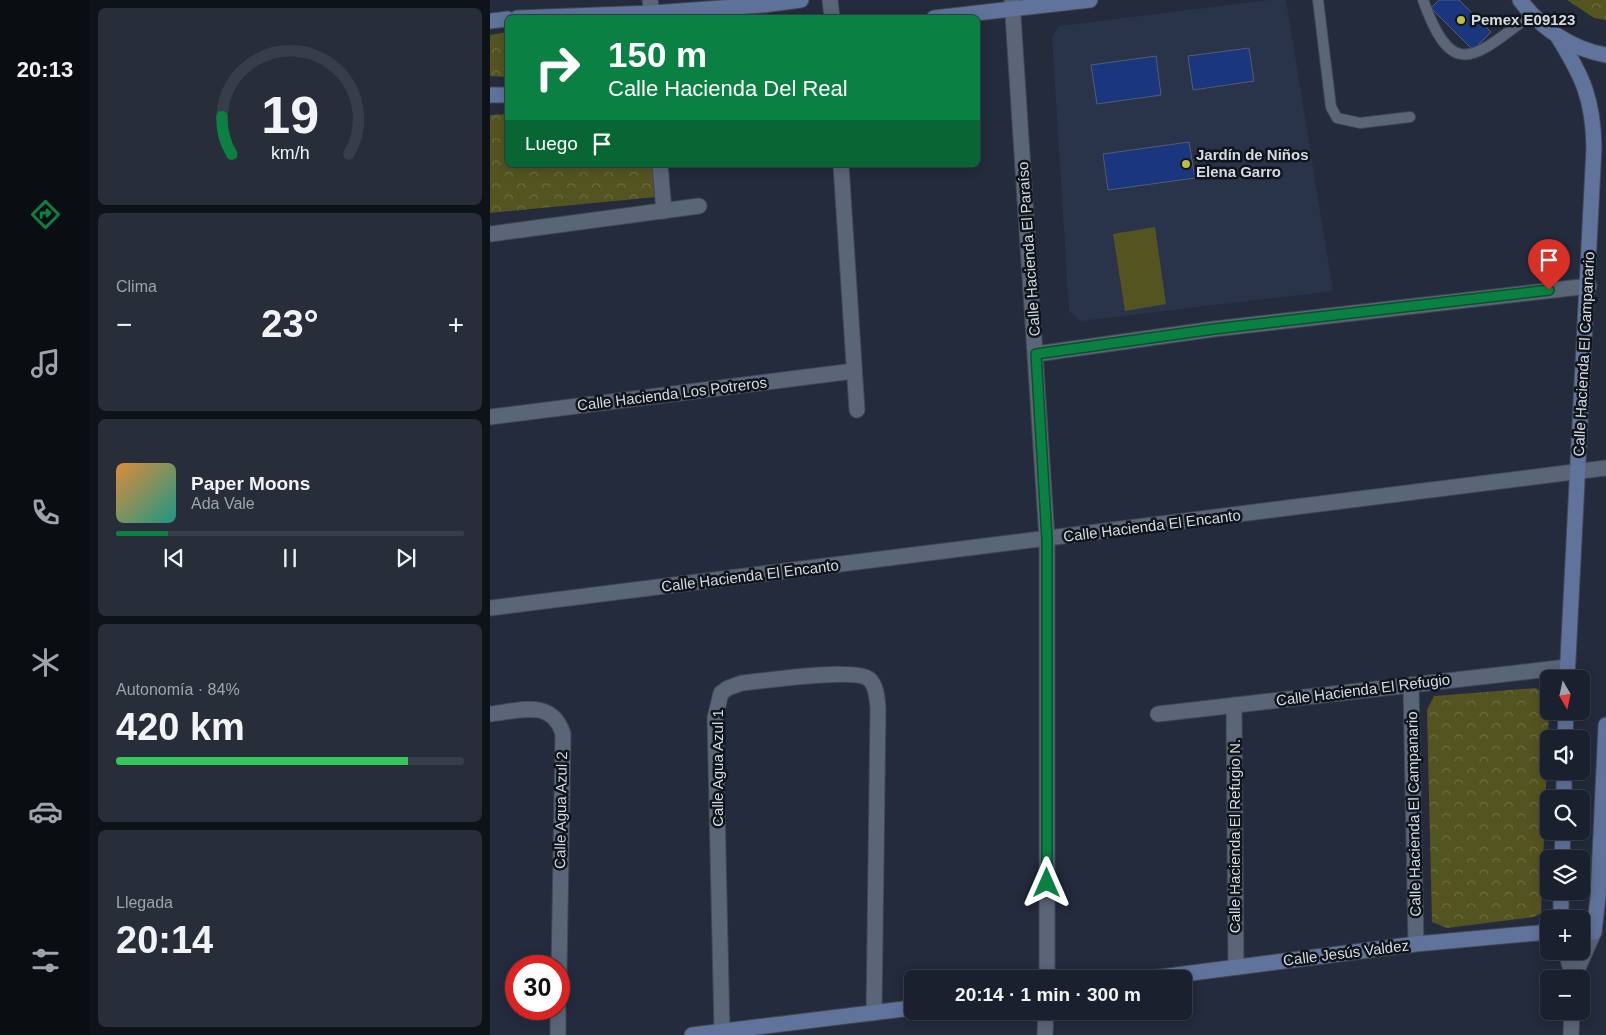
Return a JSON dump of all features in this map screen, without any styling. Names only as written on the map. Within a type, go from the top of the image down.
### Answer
[{"type":"street","points":[[550,15],[651,6],[763,5],[801,0]]},
{"type":"street","points":[[830,0],[832,15]]},
{"type":"street","points":[[951,15],[1013,4],[1090,0]]},
{"type":"street","points":[[1520,0],[1531,15],[1558,38],[1591,52],[1606,55]]},
{"type":"street","name":"Calle Hacienda El Paraíso","points":[[1013,4],[1047,539],[1047,970]]},
{"type":"street","points":[[490,21],[505,19]]},
{"type":"street","name":"Calle Hacienda El Campanario","points":[[1558,38],[1577,68],[1588,95],[1593,118],[1594,147],[1589,286],[1567,670]]},
{"type":"street","points":[[490,95],[505,95]]},
{"type":"street","points":[[660,167],[664,211]]},
{"type":"street","points":[[841,167],[857,410]]},
{"type":"street","points":[[490,234],[700,206]]},
{"type":"street","points":[[1036,354],[1214,329],[1589,286]]},
{"type":"street","name":"Calle Hacienda Los Potreros","points":[[490,417],[854,371]]},
{"type":"street","name":"Calle Hacienda El Encanto","points":[[490,608],[1606,468]]},
{"type":"street","name":"Calle Agua Azul 1","points":[[722,1031],[716,718],[720,693],[742,683],[850,673],[868,679],[873,686],[878,708],[874,1013]]},
{"type":"street","name":"Calle Hacienda El Refugio","points":[[1158,714],[1411,685],[1540,675]]},
{"type":"street","name":"Calle Hacienda El Campanario","points":[[1411,685],[1416,944]]},
{"type":"street","name":"Calle Hacienda El Refugio N.","points":[[1234,705],[1236,967]]},
{"type":"street","name":"Calle Agua Azul 2","points":[[490,714],[541,710],[552,714],[559,722],[562,734],[559,955]]},
{"type":"street","points":[[1577,970],[1594,933],[1598,897],[1606,725]]},
{"type":"street","name":"Calle Jesús Valdez","points":[[1192,973],[1416,944],[1540,933]]},
{"type":"street","points":[[692,1035],[904,1009]]},
{"type":"street","points":[[558,1020],[558,1035]]},
{"type":"street","points":[[1045,1035],[1046,1020]]},
{"type":"street","points":[[1571,1035],[1572,1020]]},
{"type":"lane","points":[[1318,0],[1331,107],[1337,118],[1360,123],[1410,117]]},
{"type":"lane","points":[[1423,0],[1442,42],[1452,53],[1463,56],[1475,53],[1490,45],[1531,15]]},
{"type":"shaded area","name":"Jardín de Niños Elena Garro","points":[[1270,0],[1286,0],[1333,291],[1081,321],[1069,311],[1052,36],[1060,26]]},
{"type":"green space","points":[[1567,0],[1606,0],[1606,20],[1594,18]]},
{"type":"green space","points":[[505,32],[505,77],[490,76],[490,35]]},
{"type":"green space","points":[[505,114],[505,167],[653,167],[656,197],[490,213],[490,115]]},
{"type":"green space","points":[[1155,227],[1166,304],[1125,311],[1113,234]]},
{"type":"green space","points":[[1536,688],[1540,691],[1540,720],[1549,720],[1548,730],[1540,730],[1540,780],[1546,780],[1546,790],[1540,790],[1540,840],[1544,840],[1543,850],[1540,850],[1541,910],[1540,914],[1534,917],[1447,928],[1432,922],[1427,710],[1434,696]]},
{"type":"building","name":"Pemex E09123","points":[[1439,0],[1459,0],[1491,32],[1473,50],[1431,8]]},
{"type":"building","points":[[1249,48],[1254,81],[1193,90],[1188,56]]},
{"type":"building","points":[[1156,56],[1161,95],[1097,104],[1091,65]]},
{"type":"building","points":[[1189,142],[1195,178],[1108,190],[1103,154]]},
{"type":"place","name":"Pemex E09123","points":[[1461,20]]},
{"type":"place","name":"Jardín de Niños Elena Garro","points":[[1186,164]]},
{"type":"route","points":[[1047,883],[1047,539],[1036,354],[1214,329],[1549,290]]}]
